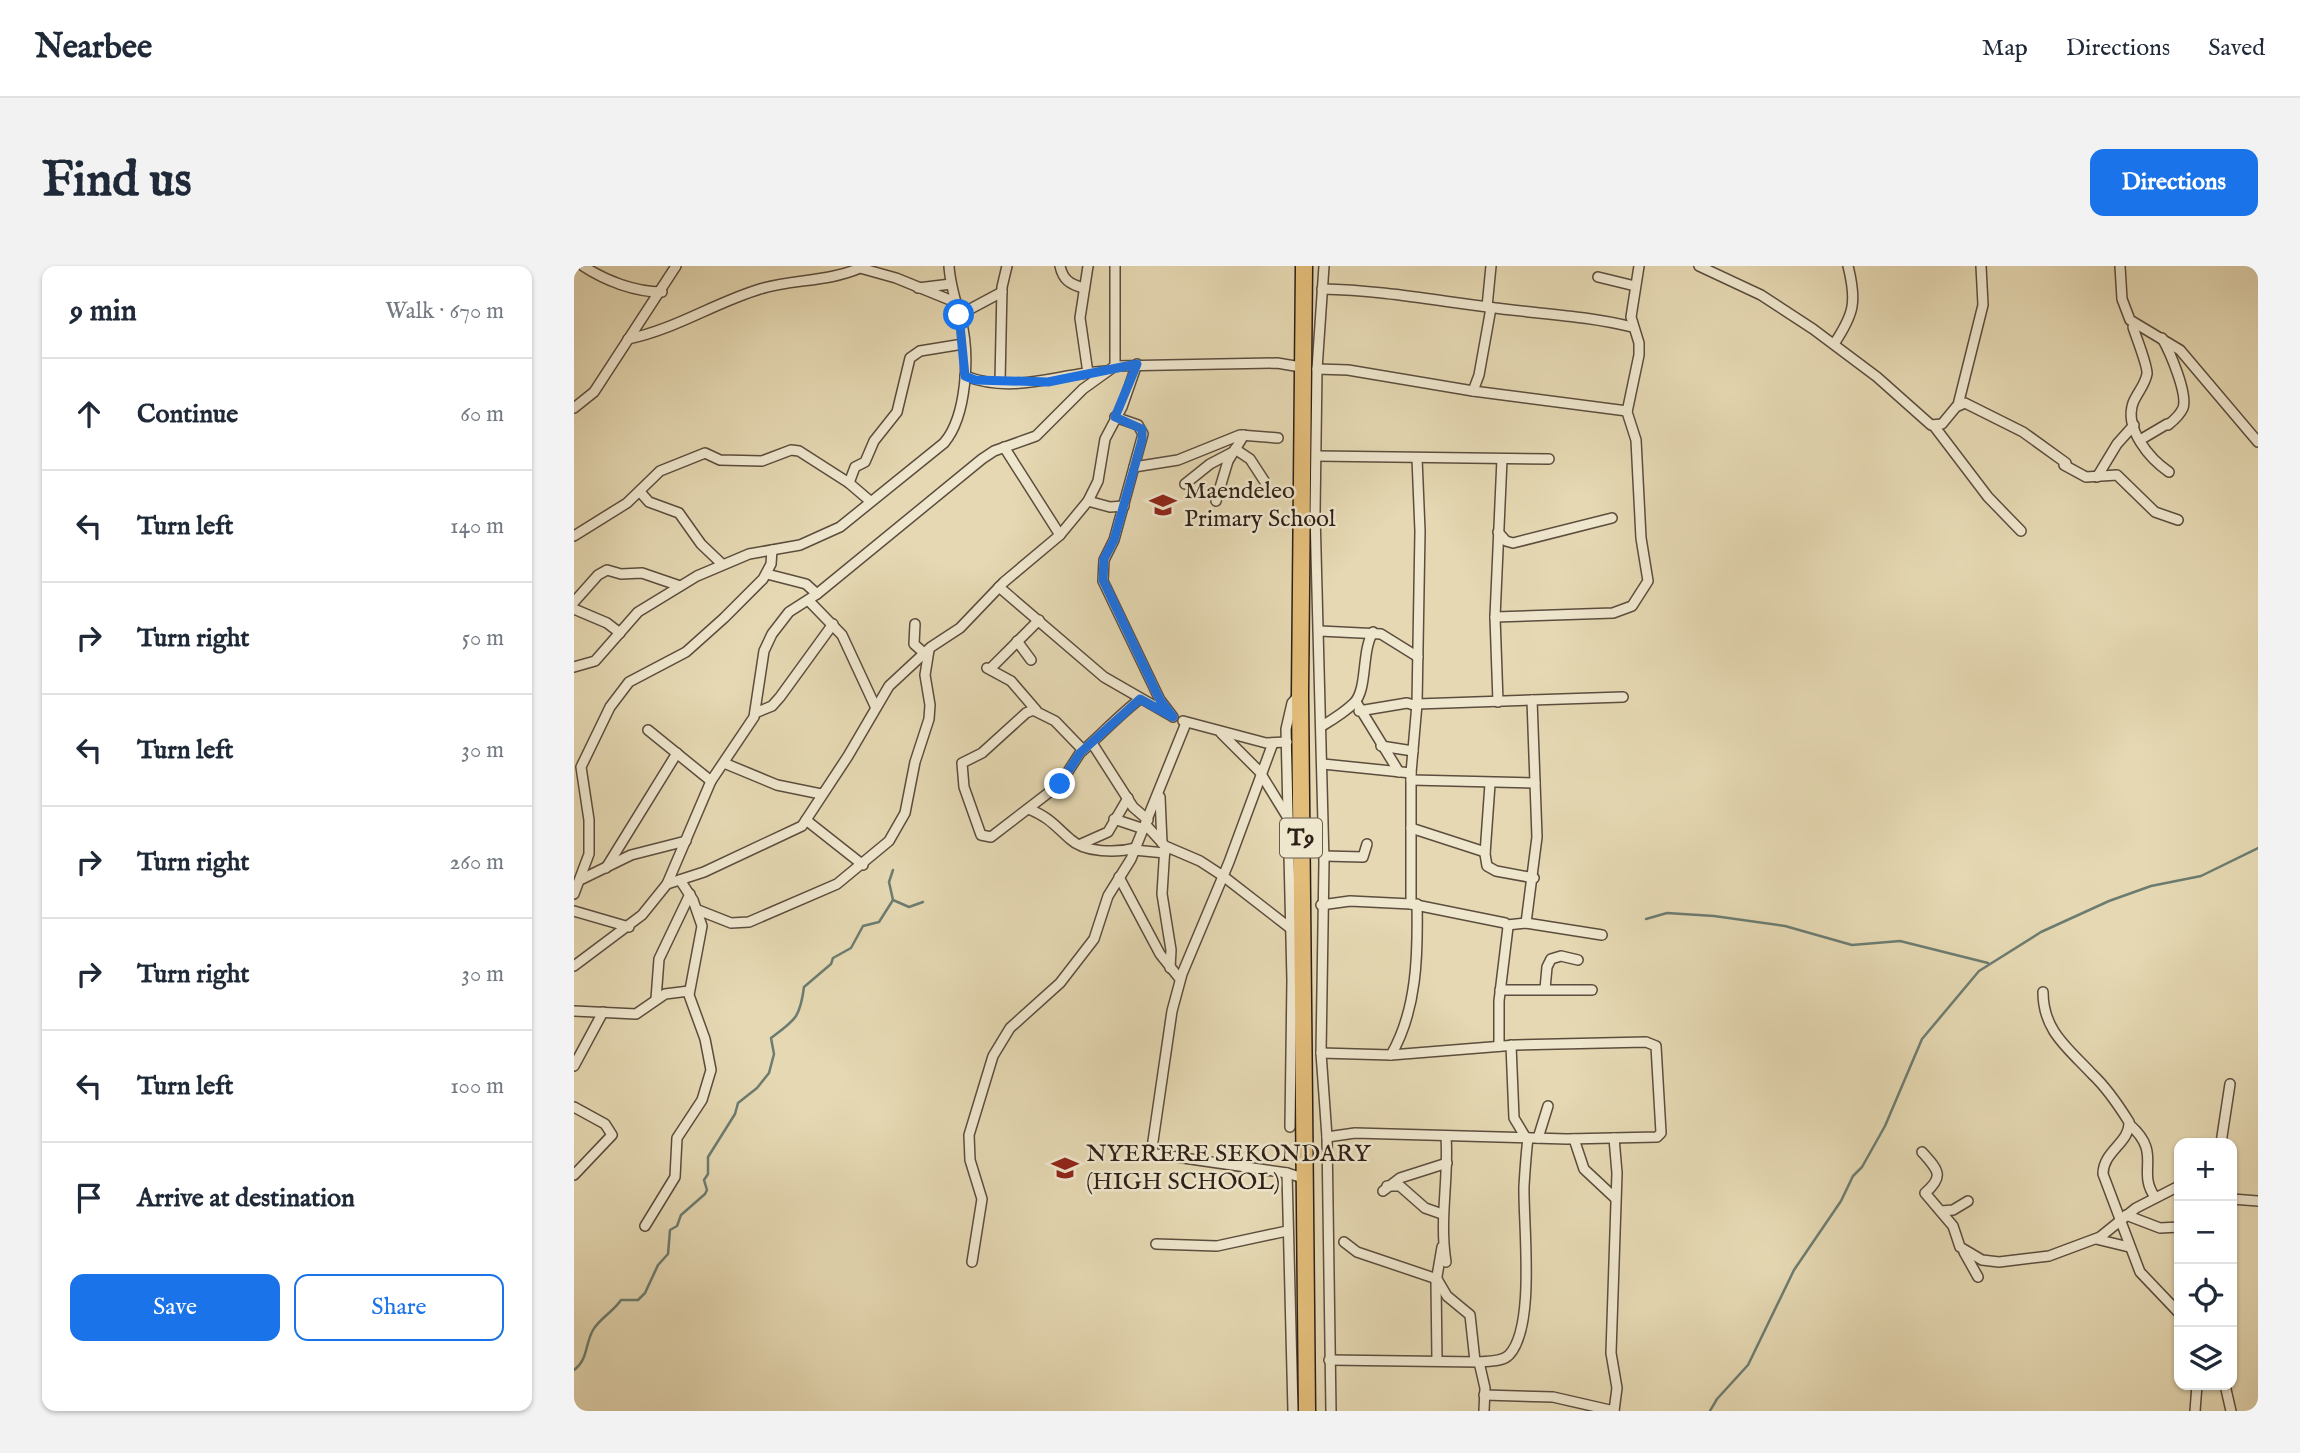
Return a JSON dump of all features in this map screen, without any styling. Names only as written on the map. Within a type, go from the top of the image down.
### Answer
[{"type":"highway","name":"T9","points":[[1304,266],[1309,368],[1308,480],[1300,695],[1307,1411]]},
{"type":"street","points":[[584,266],[618,283],[645,292],[662,292]]},
{"type":"street","points":[[574,408],[594,392],[662,292],[676,266]]},
{"type":"street","points":[[574,667],[595,661],[639,612],[722,564],[749,554],[800,545],[829,534],[950,436],[965,376],[964,344],[950,284],[949,266]]},
{"type":"street","points":[[1000,382],[1002,292],[1007,266]]},
{"type":"street","points":[[1060,266],[1062,276],[1067,281],[1083,288]]},
{"type":"street","points":[[1088,266],[1080,318],[1088,373]]},
{"type":"street","points":[[1112,369],[1115,266]]},
{"type":"street","points":[[1308,480],[1317,456],[1309,368],[1324,266]]},
{"type":"street","points":[[1473,391],[1489,308],[1491,266]]},
{"type":"street","points":[[1495,617],[1613,613],[1632,606],[1648,581],[1640,538],[1636,440],[1627,411],[1639,355],[1639,343],[1632,327],[1639,266]]},
{"type":"street","points":[[1699,266],[1761,295],[1834,344],[1934,426],[1988,497],[2021,531]]},
{"type":"street","points":[[1834,344],[1850,320],[1854,300],[1848,266]]},
{"type":"street","points":[[1934,426],[1941,424],[1958,405],[1983,305],[1981,266]]},
{"type":"street","points":[[2120,266],[2122,299],[2127,316],[2180,350],[2257,438]]},
{"type":"street","points":[[628,339],[679,325],[763,288],[860,268],[955,302]]},
{"type":"street","points":[[1598,277],[1635,286]]},
{"type":"street","points":[[917,288],[950,284]]},
{"type":"street","points":[[1322,289],[1381,292],[1489,308],[1533,310],[1632,327]]},
{"type":"street","points":[[959,315],[1002,292]]},
{"type":"street","points":[[2133,327],[2147,367],[2144,384],[2133,403],[2134,425],[2140,440],[2160,466],[2169,472]]},
{"type":"street","points":[[2140,440],[2180,413],[2184,400],[2176,364],[2162,337]]},
{"type":"street","points":[[849,482],[855,467],[865,462],[874,441],[894,418],[906,382],[910,358],[920,351],[964,344]]},
{"type":"street","points":[[965,376],[1000,382],[1048,382],[1137,364],[1277,363],[1348,370],[1473,391],[1627,411]]},
{"type":"street","points":[[667,884],[794,831],[806,820],[849,756],[875,706],[889,686],[927,651],[960,628],[999,587],[1060,535],[1088,501],[1097,487],[1105,439],[1137,364]]},
{"type":"street","points":[[574,966],[629,926],[667,884],[711,781],[755,713],[764,651],[772,634],[789,612],[813,598],[982,459],[1045,429],[1083,389],[1112,369]]},
{"type":"street","points":[[1958,405],[1965,403],[1980,409],[2023,432],[2086,477],[2117,475],[2155,512],[2178,520]]},
{"type":"street","points":[[1115,417],[1142,429],[1124,506],[1104,559],[1103,580],[1160,700],[1173,717]]},
{"type":"street","points":[[2098,477],[2117,444],[2134,425]]},
{"type":"street","points":[[1134,467],[1178,460],[1244,435],[1278,438]]},
{"type":"street","points":[[1216,501],[1220,480],[1244,435]]},
{"type":"street","points":[[1003,447],[1060,535]]},
{"type":"street","points":[[574,536],[641,493],[660,471],[705,453],[720,460],[762,461],[794,449],[849,482],[870,501]]},
{"type":"street","points":[[1234,450],[1250,459],[1265,482]]},
{"type":"street","points":[[1185,484],[1210,464],[1234,450]]},
{"type":"street","points":[[1317,456],[1549,459]]},
{"type":"street","points":[[1391,1055],[1402,1035],[1416,972],[1411,776],[1417,705],[1421,499],[1418,458]]},
{"type":"street","points":[[1498,702],[1495,617],[1502,459]]},
{"type":"street","points":[[641,493],[649,502],[679,513],[701,544],[722,564]]},
{"type":"street","points":[[1088,501],[1110,507],[1124,506]]},
{"type":"street","points":[[1307,513],[1320,631],[1324,856],[1321,905],[1321,1053],[1327,1137],[1331,1411]]},
{"type":"street","points":[[1498,532],[1506,541],[1513,543],[1612,518]]},
{"type":"street","points":[[574,894],[582,879],[589,854],[589,820],[581,767],[614,700],[637,677],[694,647],[767,573],[772,550]]},
{"type":"street","points":[[574,602],[605,570],[642,573],[680,586]]},
{"type":"street","points":[[767,573],[806,584],[813,598],[845,639],[857,672],[875,706]]},
{"type":"street","points":[[999,587],[1104,677],[1173,717],[1221,733],[1273,743],[1287,742]]},
{"type":"street","points":[[574,610],[607,623],[620,632]]},
{"type":"street","points":[[1039,620],[988,668],[1011,681],[1036,710],[1055,721],[1083,750]]},
{"type":"street","points":[[755,713],[772,706],[780,697],[833,624]]},
{"type":"street","points":[[915,624],[914,644],[927,651]]},
{"type":"street","points":[[1320,631],[1381,634],[1418,657]]},
{"type":"street","points":[[1373,632],[1365,652],[1358,706],[1399,772]]},
{"type":"street","points":[[1017,641],[1031,660]]},
{"type":"street","points":[[698,910],[741,924],[836,884],[863,865],[889,841],[905,813],[915,762],[930,714],[925,674],[927,651]]},
{"type":"street","points":[[1290,1127],[1287,742],[1289,713],[1300,695]]},
{"type":"street","points":[[1322,726],[1358,706],[1623,697]]},
{"type":"street","points":[[1036,710],[1026,713],[982,753],[962,763],[960,772],[984,838],[991,837],[1060,784],[1083,750],[1140,699]]},
{"type":"street","points":[[1526,923],[1534,878],[1537,837],[1532,700]]},
{"type":"street","points":[[972,1262],[982,1199],[970,1160],[969,1135],[993,1056],[1010,1028],[1060,983],[1094,939],[1108,896],[1146,825],[1186,723]]},
{"type":"street","points":[[648,730],[711,781]]},
{"type":"street","points":[[1221,733],[1261,773],[1289,820]]},
{"type":"street","points":[[1092,743],[1138,814],[1164,847]]},
{"type":"street","points":[[1273,743],[1223,876],[1180,979],[1171,1011],[1151,1150],[1303,1178]]},
{"type":"street","points":[[1381,746],[1413,751]]},
{"type":"street","points":[[606,868],[677,753]]},
{"type":"street","points":[[724,763],[777,785],[821,794]]},
{"type":"street","points":[[1323,764],[1490,784],[1535,783]]},
{"type":"street","points":[[1490,784],[1485,852],[1490,869],[1534,878]]},
{"type":"street","points":[[1160,792],[1164,847],[1162,894],[1171,950],[1170,968]]},
{"type":"street","points":[[1081,844],[1107,832],[1128,798]]},
{"type":"street","points":[[1029,809],[1049,818],[1073,841],[1081,844],[1115,852],[1164,847],[1200,861],[1290,928]]},
{"type":"street","points":[[1114,819],[1146,825]]},
{"type":"street","points":[[806,820],[863,865]]},
{"type":"street","points":[[1411,828],[1485,852]]},
{"type":"street","points":[[1107,832],[1115,852]]},
{"type":"street","points":[[582,879],[631,855],[686,841]]},
{"type":"street","points":[[1324,856],[1363,856],[1367,844]]},
{"type":"street","points":[[1119,877],[1170,968],[1180,979]]},
{"type":"street","points":[[645,1226],[675,1177],[677,1138],[698,1109],[710,1080],[710,1059],[689,991],[702,936],[698,910],[680,880]]},
{"type":"street","points":[[656,999],[659,959],[690,894]]},
{"type":"street","points":[[1321,905],[1350,901],[1414,904],[1501,920],[1507,925],[1526,923],[1602,935]]},
{"type":"street","points":[[574,911],[629,926]]},
{"type":"street","points":[[1499,1046],[1500,990],[1507,925]]},
{"type":"street","points":[[1545,989],[1550,959],[1561,956],[1578,960]]},
{"type":"street","points":[[1500,990],[1592,990]]},
{"type":"street","points":[[574,1011],[636,1014],[647,1009],[656,999],[675,991],[689,991]]},
{"type":"street","points":[[2043,992],[2044,1012],[2052,1032],[2094,1075],[2147,1146],[2148,1188],[2155,1197]]},
{"type":"street","points":[[574,1066],[603,1012]]},
{"type":"street","points":[[1321,1053],[1391,1055],[1511,1045],[1646,1042],[1655,1045],[1661,1133],[1657,1137],[1574,1139],[1355,1133],[1327,1137]]},
{"type":"street","points":[[1511,1045],[1514,1118],[1530,1138]]},
{"type":"street","points":[[2222,1138],[2230,1084]]},
{"type":"street","points":[[1329,1360],[1477,1361],[1500,1360],[1509,1355],[1521,1325],[1526,1288],[1524,1185],[1530,1138],[1548,1106]]},
{"type":"street","points":[[574,1107],[605,1124],[612,1135],[574,1175]]},
{"type":"street","points":[[2130,1125],[2103,1165],[2123,1217],[2129,1247],[2140,1272],[2174,1308]]},
{"type":"street","points":[[1446,1137],[1447,1163],[1441,1214],[1446,1262]]},
{"type":"street","points":[[1485,1395],[1553,1397],[1614,1411],[1617,1388],[1611,1353],[1617,1158],[1614,1138]]},
{"type":"street","points":[[1574,1139],[1584,1169],[1615,1198]]},
{"type":"street","points":[[1922,1152],[1934,1164],[1938,1177],[1924,1193],[1953,1226],[1961,1248],[1978,1277]]},
{"type":"street","points":[[1441,1214],[1425,1208],[1400,1186],[1385,1188],[1400,1178],[1447,1163]]},
{"type":"street","points":[[1287,1173],[1287,1231],[1292,1284],[1293,1411]]},
{"type":"street","points":[[1961,1248],[1982,1260],[1999,1262],[2049,1256],[2096,1239],[2123,1217],[2174,1188]]},
{"type":"street","points":[[2237,1199],[2258,1201]]},
{"type":"street","points":[[1941,1211],[1953,1210],[1968,1201]]},
{"type":"street","points":[[2123,1217],[2160,1228],[2174,1229]]},
{"type":"street","points":[[1156,1244],[1217,1246],[1287,1231]]},
{"type":"street","points":[[2096,1239],[2129,1247]]},
{"type":"street","points":[[1344,1242],[1357,1252],[1437,1279],[1450,1300],[1470,1315],[1485,1395],[1484,1411]]},
{"type":"street","points":[[1437,1360],[1437,1279],[1443,1245]]},
{"type":"street","points":[[2195,1411],[2197,1390]]},
{"type":"street","points":[[2226,1390],[2231,1411]]},
{"type":"waterway","points":[[1710,1411],[1717,1399],[1748,1365],[1794,1270],[1841,1201],[1853,1176],[1862,1167],[1885,1126],[1922,1039],[1979,971],[2041,932],[2109,901],[2151,886],[2201,876],[2258,848]]},
{"type":"waterway","points":[[893,870],[889,882],[893,900],[909,907],[923,902]]},
{"type":"waterway","points":[[574,1370],[582,1362],[590,1335],[599,1322],[621,1300],[638,1300],[645,1293],[658,1265],[668,1254],[670,1230],[677,1226],[681,1215],[705,1194],[707,1190],[704,1180],[708,1174],[708,1157],[735,1114],[738,1103],[757,1088],[769,1073],[774,1054],[771,1038],[795,1017],[801,1006],[804,987],[831,964],[833,958],[851,948],[863,926],[879,922],[893,900]]},
{"type":"waterway","points":[[1646,919],[1667,913],[1714,916],[1785,926],[1852,945],[1900,941],[1988,963]]},
{"type":"place","name":"Maendeleo Primary School","points":[[1163,505]]},
{"type":"place","name":"NYERERE SEKONDARY (HIGH SCHOOL)","points":[[1065,1168]]},
{"type":"route","points":[[959,315],[965,376],[975,380],[1048,382],[1108,371],[1115,366],[1137,364],[1122,407],[1115,417],[1138,425],[1143,434],[1114,540],[1104,559],[1103,580],[1160,700],[1173,717],[1140,699],[1080,753],[1060,784]]}]
